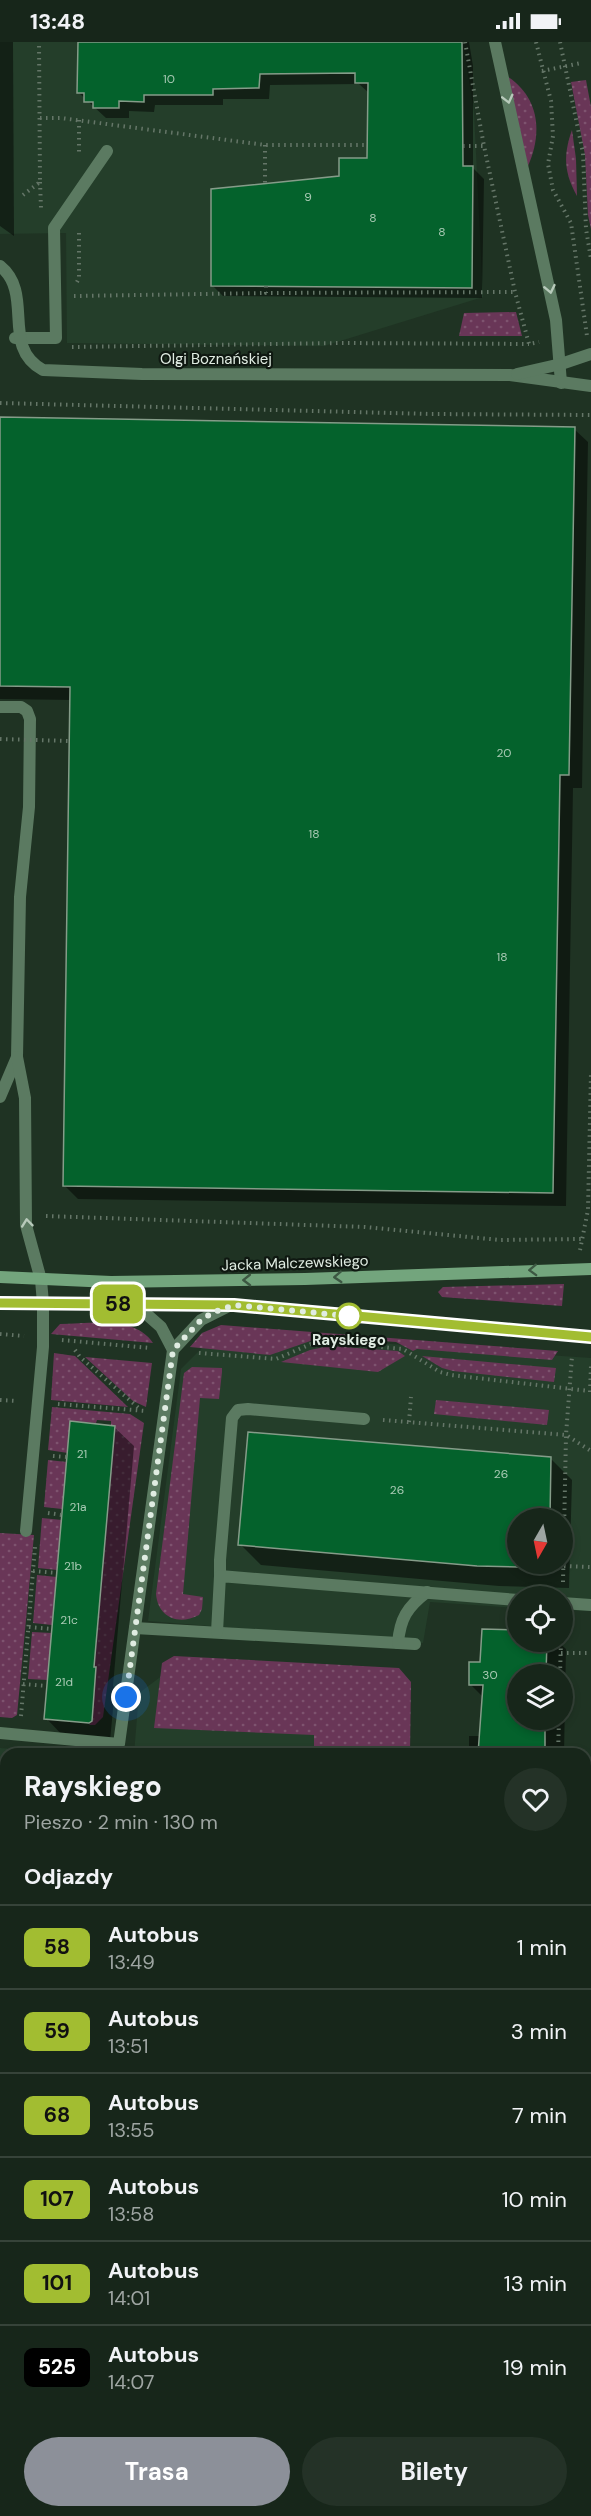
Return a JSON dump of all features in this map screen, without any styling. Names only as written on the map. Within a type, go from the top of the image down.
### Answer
[{"type":"street","points":[[495,42],[550,286],[559,340],[561,383]]},
{"type":"street","points":[[15,338],[56,338],[54,228],[107,151]]},
{"type":"street","name":"Olgi Boznańskiej","points":[[0,266],[14,282],[15,338],[21,355],[30,364],[43,369],[57,371],[510,375],[591,386]]},
{"type":"street","name":"Olgi Boznańskiej","points":[[510,375],[561,364],[591,354]]},
{"type":"street","points":[[0,707],[21,707],[27,711],[30,719],[29,807],[20,897],[17,1056],[25,1098],[27,1232],[41,1280],[43,1304],[31,1533]]},
{"type":"street","points":[[0,1097],[17,1056]]},
{"type":"street","name":"Jacka Malczewskiego","points":[[0,1277],[111,1282],[305,1279],[591,1269]]},
{"type":"street","points":[[0,1303],[234,1305],[591,1337]]},
{"type":"street","points":[[0,1733],[119,1744],[173,1350],[162,1327],[135,1304]]},
{"type":"street","points":[[173,1350],[201,1320],[214,1312],[234,1305]]},
{"type":"street","points":[[216,1632],[232,1418],[238,1410],[248,1409],[364,1419]]},
{"type":"street","points":[[220,1576],[507,1599]]},
{"type":"street","points":[[398,1643],[399,1626],[404,1613],[427,1592]]},
{"type":"street","points":[[573,1604],[591,1605]]},
{"type":"street","points":[[135,1628],[415,1644]]},
{"type":"street","points":[[591,2125],[591,2130]]},
{"type":"path","points":[[23,195],[40,182],[39,42]]},
{"type":"path","points":[[465,42],[484,146],[515,292],[529,344]]},
{"type":"path","points":[[67,346],[342,343],[529,344],[587,336],[571,223],[553,190],[548,164],[553,136],[551,101],[536,42]]},
{"type":"path","points":[[560,42],[583,153],[586,229],[591,259]]},
{"type":"path","points":[[542,71],[582,63]]},
{"type":"path","points":[[40,118],[61,118],[265,145],[367,146]]},
{"type":"path","points":[[265,145],[265,183]]},
{"type":"path","points":[[463,146],[484,146]]},
{"type":"path","points":[[266,286],[266,293]]},
{"type":"path","points":[[69,296],[515,292]]},
{"type":"path","points":[[0,403],[325,412],[591,415]]},
{"type":"path","points":[[0,740],[69,741]]},
{"type":"path","points":[[580,1253],[588,1210],[591,1073]]},
{"type":"path","points":[[26,1214],[365,1227],[500,1240],[582,1239]]},
{"type":"path","points":[[0,1334],[276,1359],[311,1344],[325,1342],[403,1349],[440,1372],[451,1375],[590,1391],[591,1366]]},
{"type":"path","points":[[75,1350],[141,1411]]},
{"type":"path","points":[[572,1352],[566,1435],[564,1566],[591,1567]]},
{"type":"path","points":[[409,1422],[411,1397]]},
{"type":"path","points":[[0,1400],[164,1412]]},
{"type":"path","points":[[364,1419],[566,1435],[591,1451]]},
{"type":"path","points":[[20,1722],[33,1571],[31,1533]]},
{"type":"path","points":[[33,1571],[57,1573]]},
{"type":"path","points":[[28,1627],[52,1629]]},
{"type":"path","points":[[560,1664],[561,1653],[591,1653]]},
{"type":"path","points":[[23,1684],[47,1686]]},
{"type":"path","points":[[558,1748],[559,1730]]},
{"type":"shaded area","points":[[0,42],[463,42],[474,112],[483,297],[324,346],[67,343],[66,233],[0,234]]},
{"type":"shaded area","points":[[507,76],[526,94],[535,116],[536,141],[528,166]]},
{"type":"shaded area","points":[[586,80],[591,107],[591,229],[588,215],[585,155],[571,82]]},
{"type":"shaded area","points":[[572,130],[577,196],[569,180],[566,164]]},
{"type":"shaded area","points":[[516,312],[522,336],[459,336],[464,313]]},
{"type":"shaded area","points":[[564,1284],[562,1306],[442,1297],[438,1292],[443,1287]]},
{"type":"shaded area","points":[[111,1323],[123,1325],[145,1334],[153,1343],[51,1334],[60,1324]]},
{"type":"shaded area","points":[[221,1325],[558,1351],[552,1360],[417,1349],[413,1351],[396,1342],[322,1337],[270,1355],[190,1347],[202,1333]]},
{"type":"shaded area","points":[[218,1332],[591,1358],[591,1611],[573,1610],[573,1586],[507,1586],[507,1607],[430,1602],[423,1643],[148,1621],[181,1369]]},
{"type":"shaded area","points":[[329,1346],[398,1351],[405,1356],[378,1372],[281,1362],[310,1350]]},
{"type":"shaded area","points":[[54,1353],[75,1356],[128,1407],[51,1400]]},
{"type":"shaded area","points":[[422,1356],[556,1368],[554,1382],[453,1371],[442,1368]]},
{"type":"shaded area","points":[[85,1357],[152,1363],[146,1407],[133,1401]]},
{"type":"shaded area","points":[[192,1367],[222,1368],[222,1372],[219,1399],[200,1398],[183,1594],[203,1597],[199,1615],[184,1620],[165,1614],[156,1594],[184,1373]]},
{"type":"shaded area","points":[[436,1400],[549,1410],[547,1425],[434,1414]]},
{"type":"shaded area","points":[[52,1407],[130,1414],[144,1423],[103,1717],[95,1725],[89,1725],[92,1721],[96,1668],[94,1667],[115,1426],[111,1425],[111,1421],[97,1420],[96,1423],[71,1421],[68,1453],[48,1450]]},
{"type":"shaded area","points":[[48,1460],[67,1462],[62,1509],[44,1507]]},
{"type":"shaded area","points":[[42,1518],[62,1520],[57,1570],[38,1568]]},
{"type":"shaded area","points":[[0,1533],[34,1535],[17,1715],[12,1718],[0,1717]]},
{"type":"shaded area","points":[[37,1575],[57,1577],[52,1625],[33,1623]]},
{"type":"shaded area","points":[[32,1632],[52,1633],[48,1680],[28,1679]]},
{"type":"shaded area","points":[[174,1656],[399,1668],[411,1682],[410,1748],[314,1748],[314,1735],[154,1728],[162,1663]]},
{"type":"shaded area","points":[[171,1669],[396,1748],[134,1748],[139,1693]]},
{"type":"building","points":[[78,42],[462,42],[463,166],[473,166],[472,288],[211,286],[211,189],[339,176],[339,158],[367,158],[368,83],[355,83],[355,73],[260,74],[259,88],[213,89],[213,95],[144,95],[144,102],[119,101],[119,108],[93,108],[93,102],[84,102],[84,93],[77,93]]},
{"type":"building","points":[[0,417],[575,427],[569,775],[560,775],[553,1193],[63,1186],[70,687],[0,686]]},
{"type":"building","points":[[70,1421],[115,1426],[94,1667],[96,1667],[92,1721],[89,1723],[44,1719]]},
{"type":"building","points":[[248,1432],[551,1457],[550,1508],[507,1508],[507,1567],[238,1545]]},
{"type":"building","points":[[482,1629],[507,1630],[507,1652],[547,1652],[546,1664],[507,1664],[507,1730],[545,1730],[545,1748],[478,1748],[483,1685],[469,1685],[469,1662],[480,1662]]},
{"type":"bus line","name":"58","points":[[0,1303],[234,1305],[591,1337]]},
{"type":"place","name":"Rayskiego","points":[[349,1316]]},
{"type":"route","points":[[126,1697],[173,1350],[189,1330],[201,1320],[214,1312],[234,1305],[349,1316]]}]
